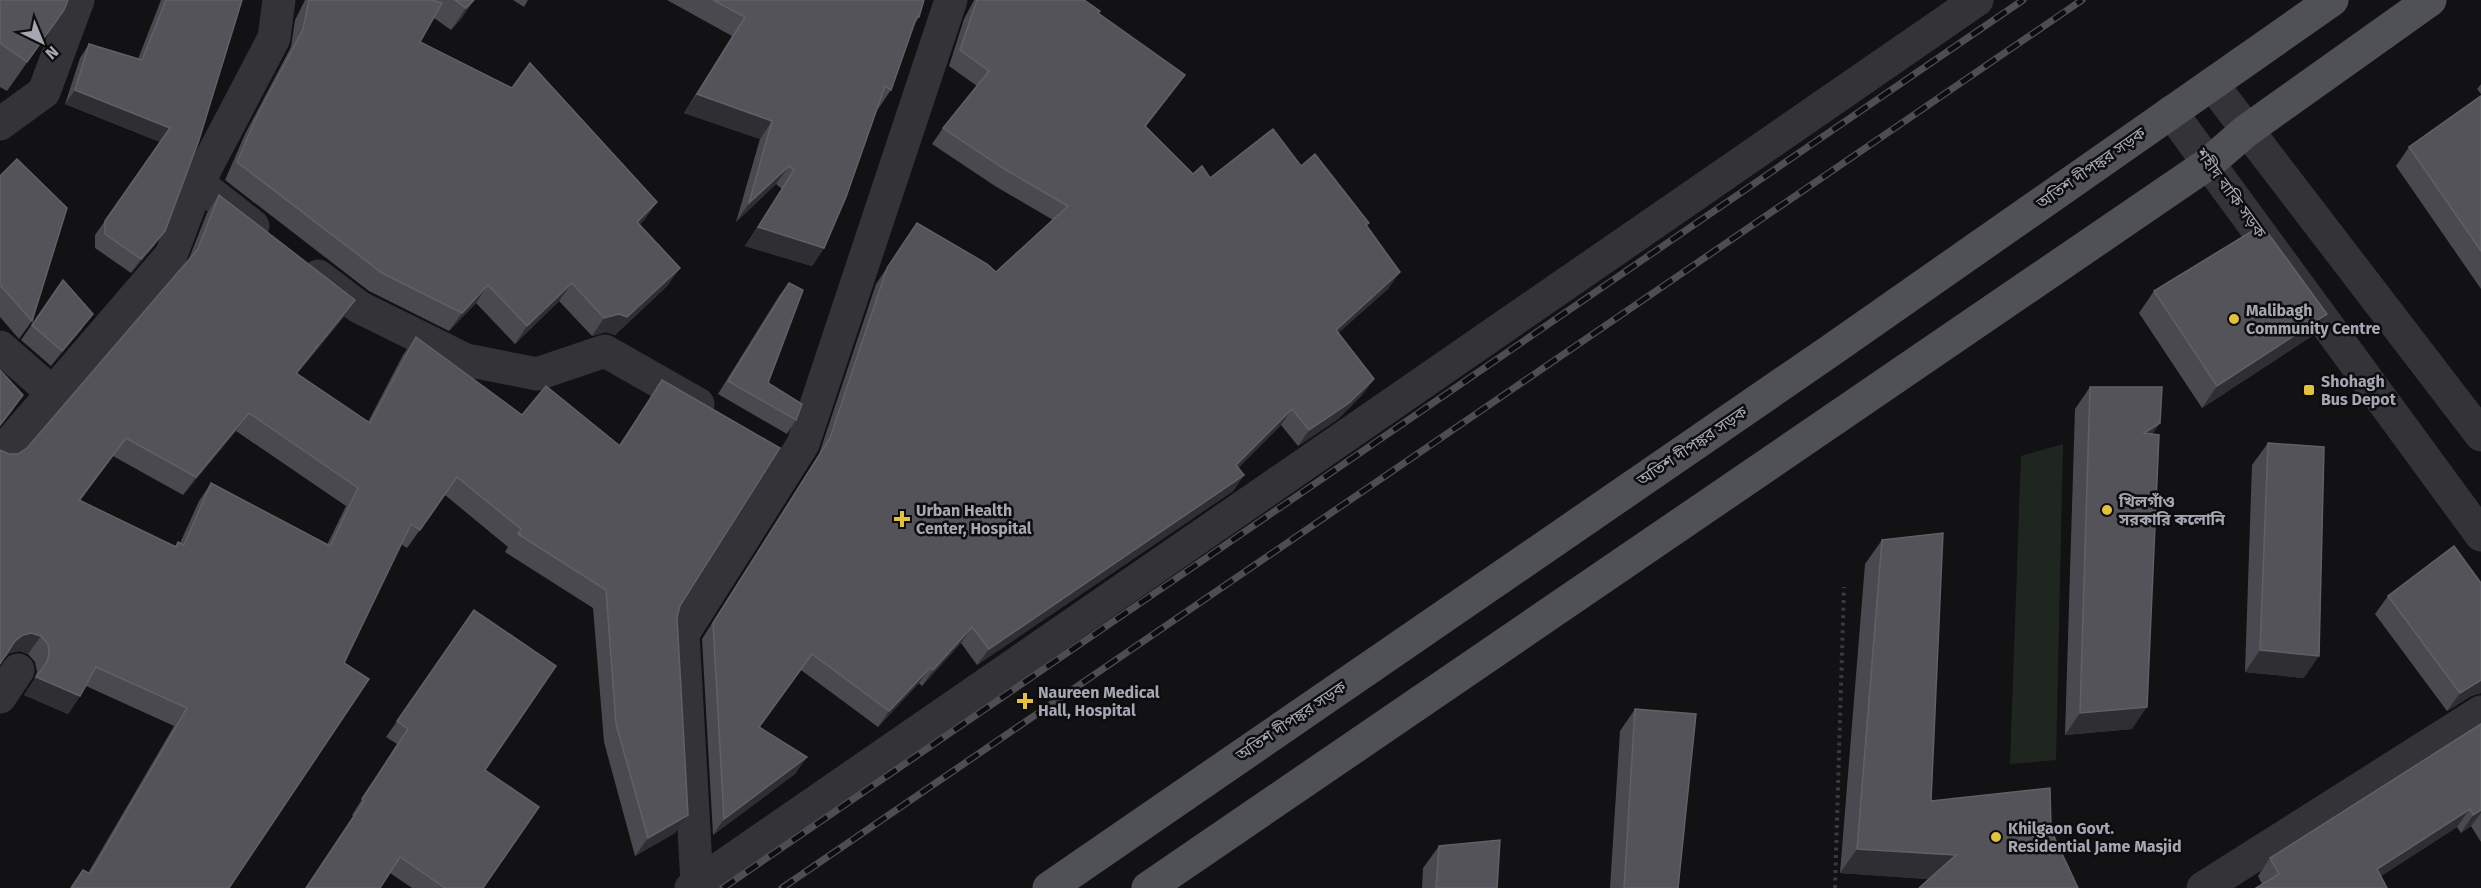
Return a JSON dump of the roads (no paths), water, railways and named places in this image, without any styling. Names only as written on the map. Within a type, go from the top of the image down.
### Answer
[{"type":"main road","name":"অতিশ দীপঙ্কর সড়ক","points":[[1049,888],[1820,358],[2332,0]]},
{"type":"main road","points":[[1148,888],[2209,163],[2246,131],[2430,0]]},
{"type":"street","points":[[0,124],[44,92],[78,0]]},
{"type":"street","points":[[0,454],[54,394],[171,255],[198,183],[274,38],[279,0]]},
{"type":"street","points":[[694,886],[683,634],[803,444],[951,0]]},
{"type":"street","points":[[694,886],[1977,0]]},
{"type":"street","points":[[2212,84],[2246,131],[2477,419]]},
{"type":"street","name":"শহীদ বাকি সড়ক","points":[[2171,112],[2481,535]]},
{"type":"street","points":[[198,183],[359,307],[466,360],[537,374],[605,351],[724,419]]},
{"type":"street","points":[[0,348],[54,394]]},
{"type":"street","points":[[763,442],[793,459]]},
{"type":"street","points":[[0,697],[18,670]]},
{"type":"street","points":[[2220,883],[2481,712]]},
{"type":"railway","points":[[723,888],[2023,0]]},
{"type":"railway","points":[[782,888],[2082,0]]},
{"type":"place","name":"Malibagh Community Centre","points":[[2234,319]]},
{"type":"place","name":"Shohagh Bus Depot","points":[[2309,390]]},
{"type":"place","name":"খিলগাঁও সরকারি কলোনি","points":[[2107,510]]},
{"type":"place","name":"Urban Health Center, Hospital","points":[[902,519]]},
{"type":"place","name":"Naureen Medical Hall, Hospital","points":[[1025,701]]},
{"type":"place","name":"Khilgaon Govt. Residential Jame Masjid","points":[[1996,837]]}]
